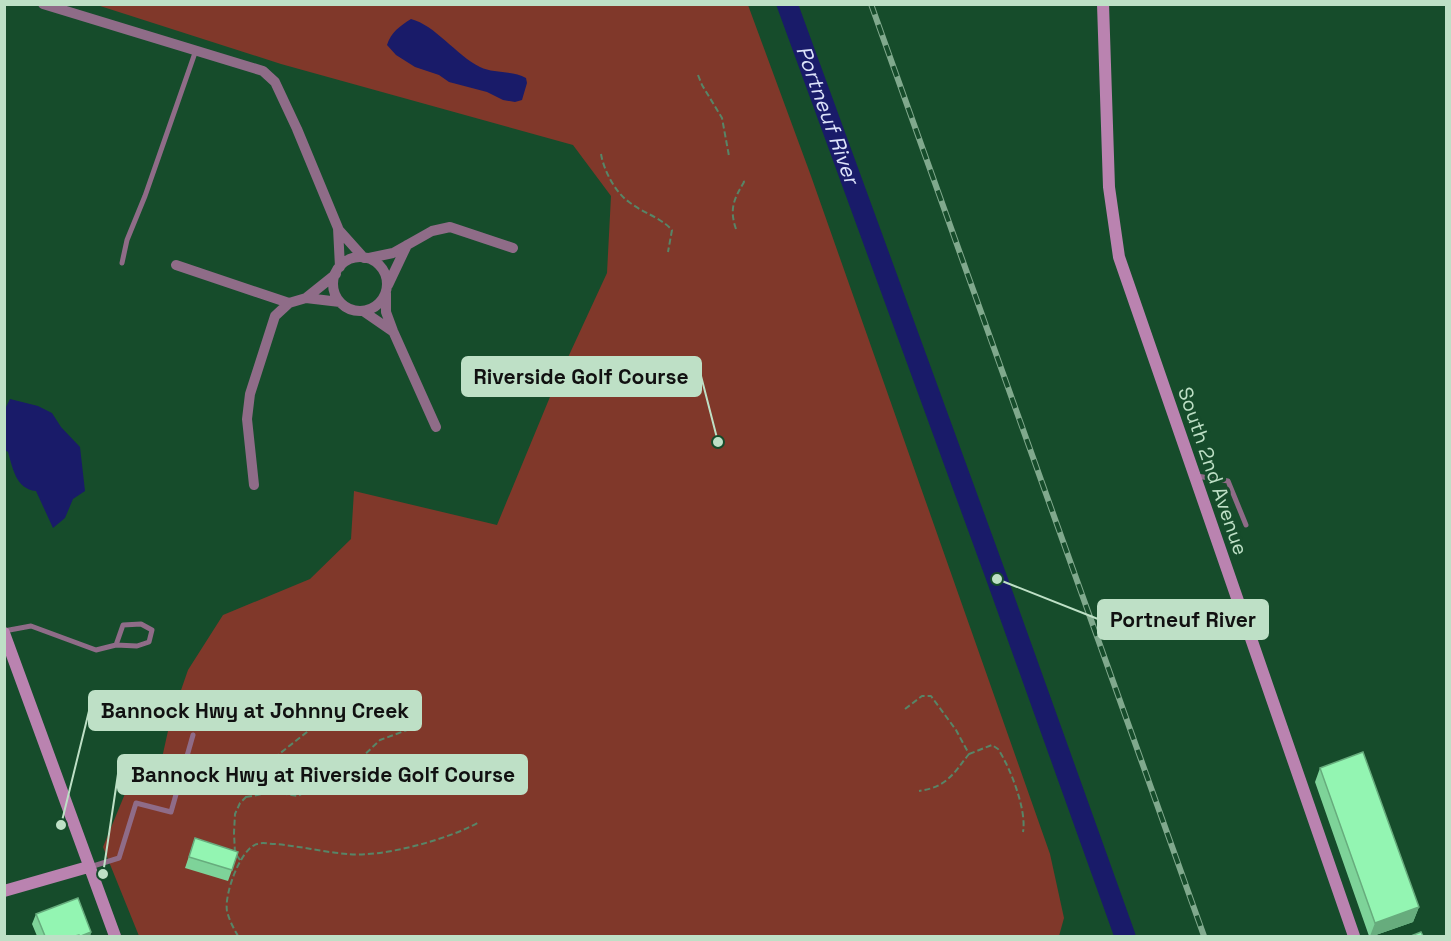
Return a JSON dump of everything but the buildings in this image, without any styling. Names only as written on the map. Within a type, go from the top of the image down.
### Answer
[{"type":"street","points":[[43,4],[263,71],[276,82],[338,228],[367,258],[383,269],[387,289],[386,312],[436,427]]},
{"type":"street","name":"South 2nd Avenue","points":[[1103,4],[1109,187],[1119,257],[1354,936]]},
{"type":"street","points":[[306,298],[351,259],[393,253],[432,231],[450,227],[513,248]]},
{"type":"street","points":[[338,228],[338,271],[333,288],[340,302]]},
{"type":"street","points":[[363,311],[376,307],[408,245]]},
{"type":"street","points":[[176,265],[289,303]]},
{"type":"street","points":[[254,485],[247,419],[250,394],[275,316],[289,303],[306,298],[340,302],[350,309],[363,311],[393,331]]},
{"type":"street","points":[[4,632],[115,936]]},
{"type":"street","points":[[4,891],[88,867]]},
{"type":"lane","points":[[122,263],[128,240],[196,51]]},
{"type":"lane","points":[[1194,476],[1228,481],[1246,525]]},
{"type":"lane","points":[[4,632],[31,627],[96,650],[116,645],[137,646],[149,642],[152,630],[141,624],[123,625],[116,645]]},
{"type":"lane","points":[[88,867],[119,858],[136,804],[171,812],[193,735]]},
{"type":"path","points":[[698,75],[722,118],[729,156]]},
{"type":"path","points":[[600,154],[611,179],[627,201],[666,223],[672,230],[668,252]]},
{"type":"path","points":[[736,229],[731,211],[733,201],[744,182],[743,178]]},
{"type":"path","points":[[905,709],[922,696],[931,696],[956,730],[969,754]]},
{"type":"path","points":[[240,860],[236,852],[235,814],[240,802],[246,797],[264,766],[307,732],[324,709],[332,703],[339,704],[343,709],[345,715],[342,724],[321,727],[314,724]]},
{"type":"path","points":[[246,797],[274,792],[298,796],[312,788],[337,781],[380,740],[407,730]]},
{"type":"path","points":[[920,791],[941,785],[957,771],[969,754],[992,745],[998,749],[1016,789],[1024,822],[1023,832]]},
{"type":"path","points":[[238,936],[227,910],[227,899],[240,860],[253,845],[261,843],[348,854],[376,854],[437,839],[479,822]]},
{"type":"shaded area","points":[[97,5],[748,5],[811,176],[1050,854],[1064,918],[1059,936],[139,936],[103,847],[129,784],[156,785],[170,722],[188,670],[223,615],[310,579],[351,539],[354,491],[497,525],[552,392],[607,273],[611,196],[573,145],[281,64]]},
{"type":"shaded area","points":[[411,19],[429,27],[480,67],[526,78],[527,83],[522,100],[515,102],[503,100],[487,92],[449,82],[439,75],[415,67],[396,55],[387,45],[389,40],[396,30]]},
{"type":"shaded area","points":[[10,399],[38,406],[52,413],[61,427],[80,447],[85,491],[73,499],[65,518],[53,528],[36,491],[24,486],[16,477],[8,452],[5,450],[5,409]]},
{"type":"waterway","name":"Portneuf River","points":[[787,4],[1125,936]]},
{"type":"railway","points":[[871,4],[1204,936]]},
{"type":"place","name":"Riverside Golf Course","points":[[718,442]]},
{"type":"place","name":"Portneuf River","points":[[997,579]]},
{"type":"place","name":"Bannock Hwy at Johnny Creek","points":[[61,825]]},
{"type":"place","name":"Bannock Hwy at Riverside Golf Course","points":[[103,874]]}]
